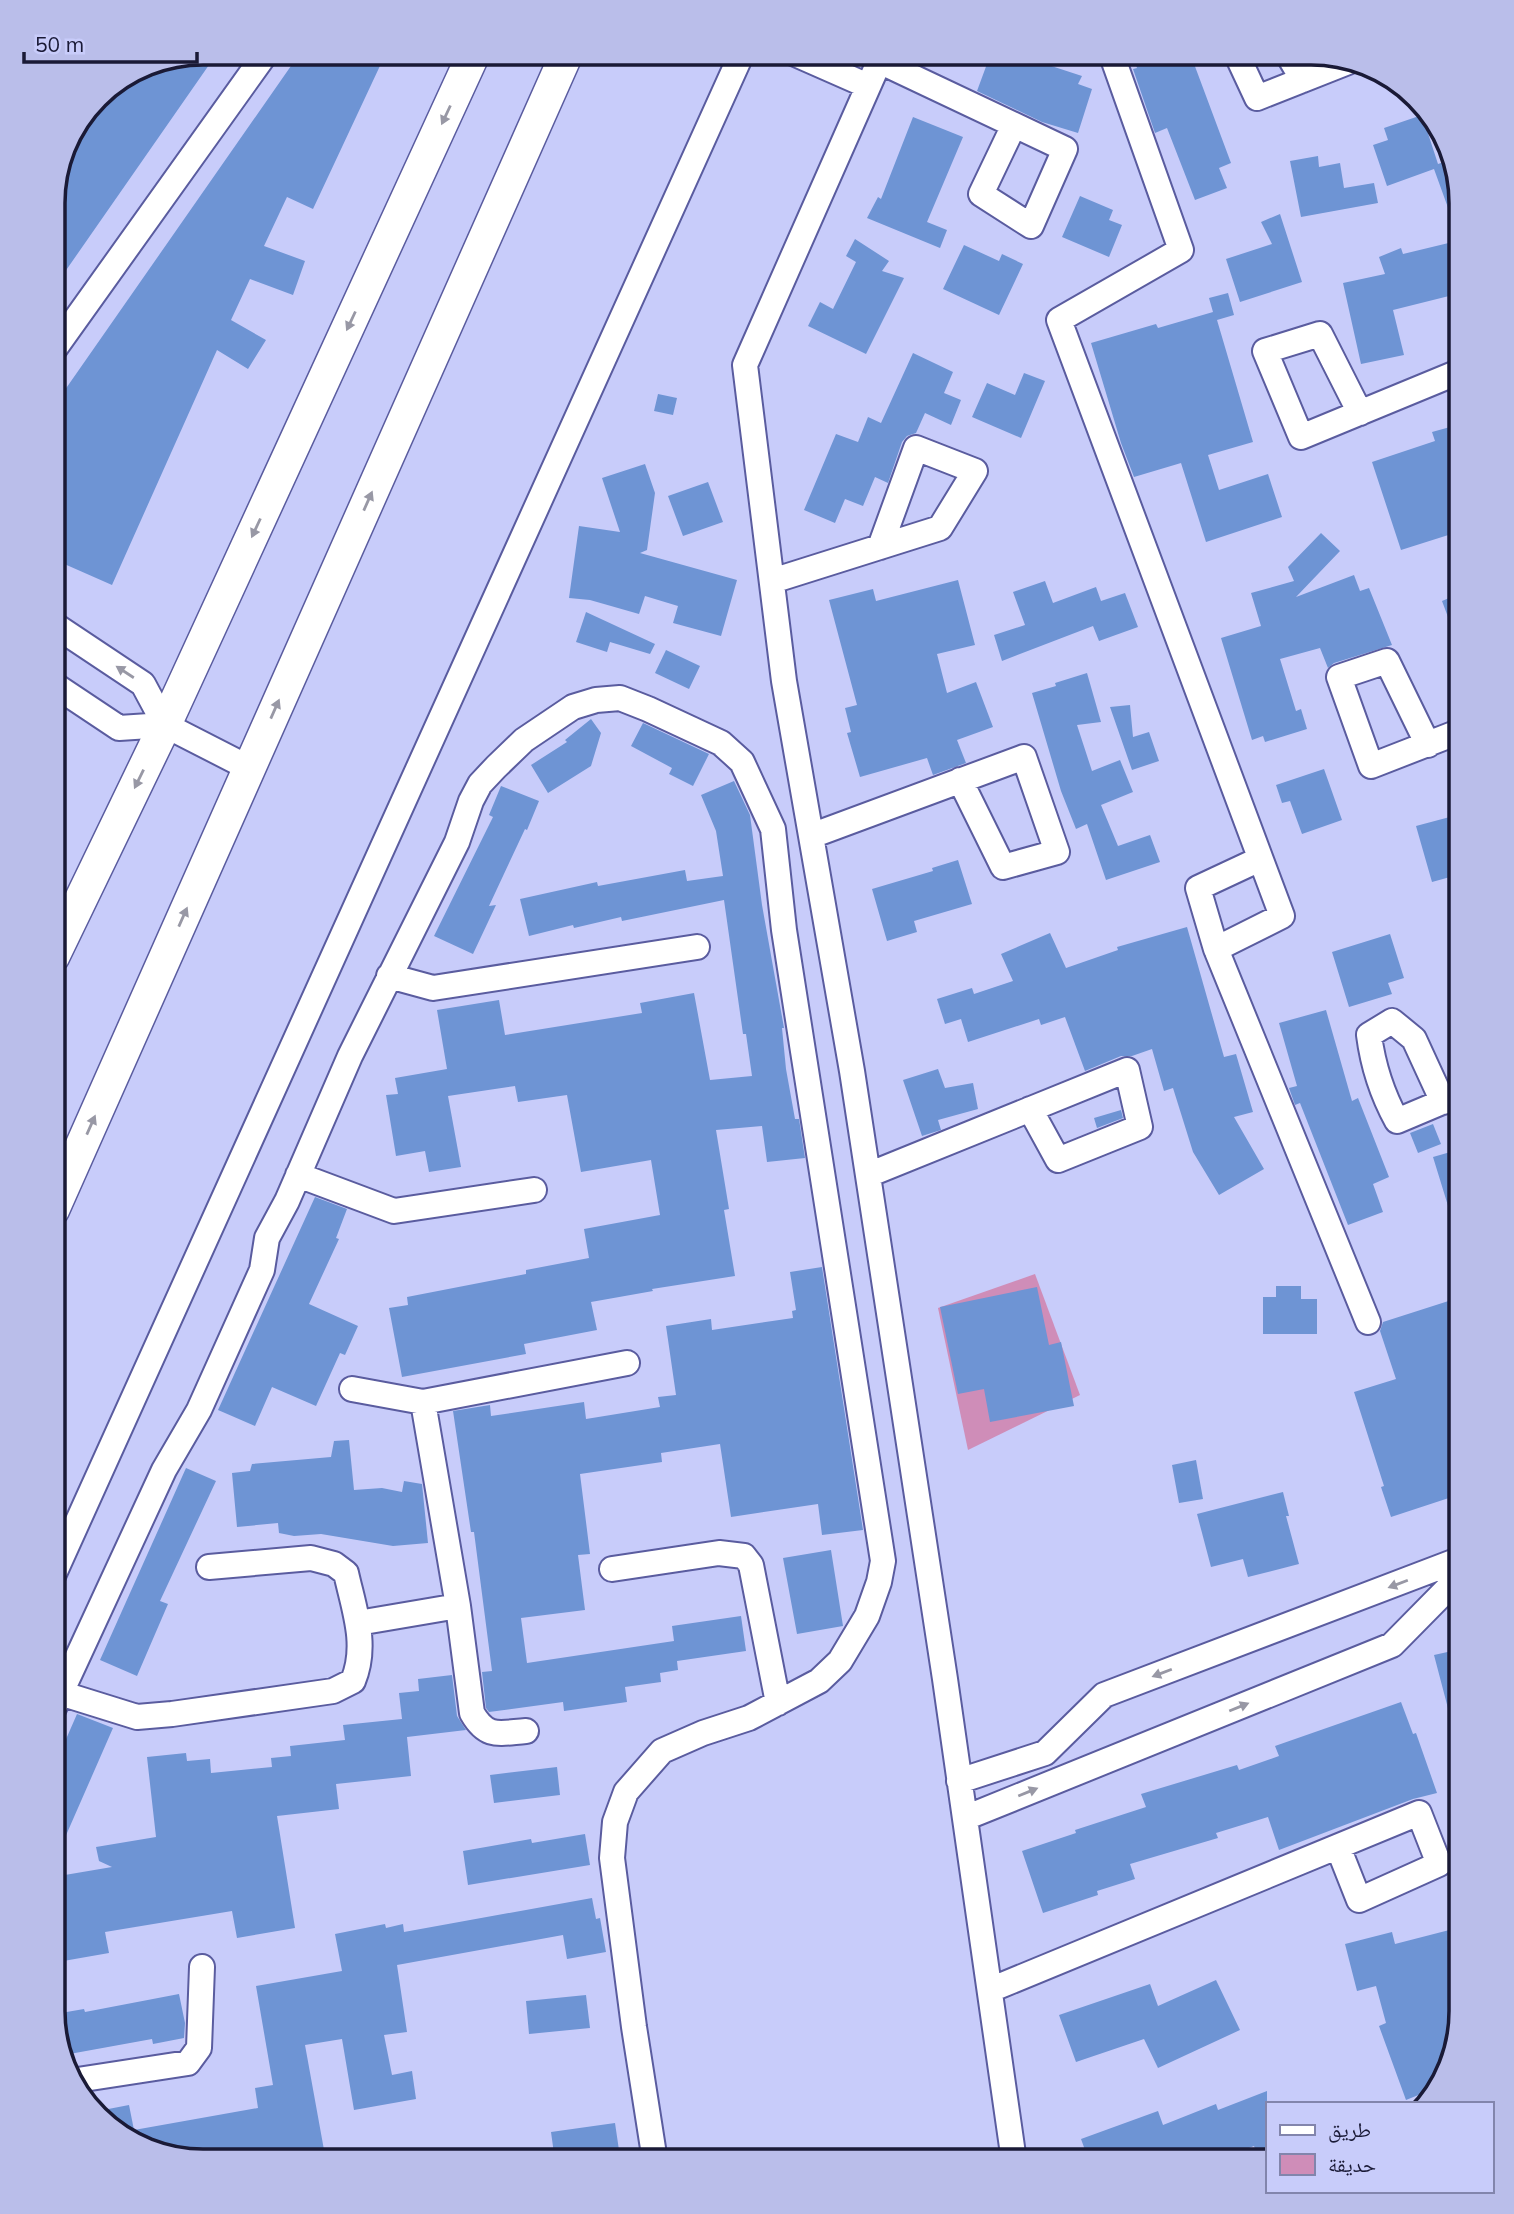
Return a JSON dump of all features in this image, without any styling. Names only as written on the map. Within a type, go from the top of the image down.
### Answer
[{"type":"main road","points":[[65,932],[165,725],[468,65]]},
{"type":"main road","points":[[65,1176],[562,65]]},
{"type":"street","points":[[65,334],[257,65]]},
{"type":"street","points":[[65,1547],[737,65]]},
{"type":"street","points":[[820,65],[868,86]]},
{"type":"street","points":[[877,65],[745,365],[784,681],[868,1175],[1012,2149]]},
{"type":"street","points":[[897,65],[1014,125]]},
{"type":"street","points":[[1115,65],[1181,250],[1059,320],[1282,916],[1216,949]]},
{"type":"street","points":[[1242,65],[1257,98],[1336,67]]},
{"type":"street","points":[[1294,65],[1303,80]]},
{"type":"street","points":[[1360,413],[1449,376]]},
{"type":"street","points":[[772,581],[880,547]]},
{"type":"street","points":[[65,632],[143,684],[165,725]]},
{"type":"street","points":[[65,692],[119,728],[165,725],[249,768]]},
{"type":"street","points":[[65,1682],[163,1470],[199,1410],[262,1270],[267,1238],[389,976],[457,842],[480,784],[524,740],[572,707],[596,700],[620,698],[721,743],[742,762],[774,829],[784,930],[883,1561],[867,1616],[840,1661],[819,1681],[749,1718],[703,1733],[662,1751],[626,1793],[615,1822],[612,1858],[653,2149]]},
{"type":"street","points":[[1427,745],[1449,736]]},
{"type":"street","points":[[811,836],[960,780],[1024,757],[1057,852],[1003,867],[960,780]]},
{"type":"street","points":[[1260,859],[1198,888],[1216,949],[1368,1322]]},
{"type":"street","points":[[389,976],[433,988],[697,947]]},
{"type":"street","points":[[868,1175],[1030,1109],[1127,1070],[1140,1127],[1058,1160],[1030,1109]]},
{"type":"street","points":[[298,1175],[394,1212],[534,1190]]},
{"type":"street","points":[[352,1389],[423,1402],[627,1363]]},
{"type":"street","points":[[423,1402],[458,1606],[472,1713],[480,1727],[496,1734],[526,1731]]},
{"type":"street","points":[[612,1569],[719,1553],[744,1556],[751,1565],[778,1703]]},
{"type":"street","points":[[65,1704],[137,1717],[333,1691],[353,1681],[359,1668],[361,1641],[346,1573],[334,1564],[311,1558],[209,1567]]},
{"type":"street","points":[[959,1781],[1045,1752],[1104,1695],[1449,1564]]},
{"type":"street","points":[[965,1818],[1392,1645],[1449,1587]]},
{"type":"street","points":[[358,1623],[458,1606]]},
{"type":"street","points":[[990,1990],[1338,1847]]},
{"type":"street","points":[[83,2079],[188,2063],[199,2048],[202,1967]]},
{"type":"green space","points":[[1035,1274],[1080,1395],[968,1450],[938,1308]]},
{"type":"building","points":[[209,65],[65,272],[67,176],[75,150],[88,126],[105,105],[142,79],[176,67]]},
{"type":"building","points":[[292,65],[380,65],[313,209],[287,197],[264,246],[305,261],[293,295],[250,279],[231,320],[266,340],[248,369],[217,350],[112,585],[65,564],[65,390]]},
{"type":"building","points":[[987,65],[1048,65],[1082,76],[1078,84],[1092,89],[1078,133],[1042,122],[977,91]]},
{"type":"building","points":[[1136,65],[1194,65],[1231,163],[1219,168],[1227,188],[1195,200],[1167,128],[1155,133],[1133,69],[1137,68]]},
{"type":"building","points":[[1418,116],[1425,125],[1438,164],[1443,162],[1445,167],[1449,210],[1434,169],[1387,186],[1373,145],[1388,140],[1384,128]]},
{"type":"building","points":[[913,117],[963,137],[927,222],[947,230],[940,248],[867,218],[878,197],[881,199]]},
{"type":"building","points":[[1318,156],[1319,167],[1340,163],[1344,188],[1374,183],[1378,203],[1301,217],[1290,161]]},
{"type":"building","points":[[1080,196],[1113,210],[1109,220],[1122,225],[1109,257],[1062,237]]},
{"type":"building","points":[[1280,214],[1302,282],[1240,302],[1226,259],[1272,244],[1261,222]]},
{"type":"building","points":[[855,239],[889,261],[882,271],[904,278],[866,354],[808,326],[820,302],[833,309],[856,262],[846,256]]},
{"type":"building","points":[[1449,243],[1449,296],[1393,310],[1404,355],[1361,364],[1343,283],[1385,274],[1379,257],[1401,248],[1403,254]]},
{"type":"building","points":[[964,245],[999,261],[1002,254],[1023,264],[999,315],[943,289]]},
{"type":"building","points":[[1228,293],[1234,315],[1217,320],[1253,442],[1208,455],[1219,490],[1268,474],[1282,517],[1206,542],[1181,463],[1134,477],[1091,343],[1156,324],[1158,328],[1213,312],[1209,298]]},
{"type":"building","points":[[913,353],[953,372],[944,393],[961,400],[951,425],[925,413],[916,433],[907,436],[902,442],[888,483],[875,477],[863,506],[845,499],[835,523],[804,510],[836,434],[858,442],[868,417],[881,423]]},
{"type":"building","points":[[1024,373],[1045,381],[1021,438],[972,417],[987,383],[1015,395]]},
{"type":"building","points":[[658,394],[677,398],[673,415],[654,411]]},
{"type":"building","points":[[1449,427],[1449,535],[1401,550],[1372,462],[1435,441],[1432,432]]},
{"type":"building","points":[[645,464],[655,493],[647,550],[640,553],[737,580],[721,636],[673,623],[678,606],[645,596],[639,614],[590,600],[569,598],[579,526],[620,532],[602,478]]},
{"type":"building","points":[[708,482],[723,522],[683,536],[668,496]]},
{"type":"building","points":[[1321,533],[1340,551],[1296,597],[1354,575],[1360,591],[1369,588],[1392,645],[1334,663],[1328,668],[1320,648],[1280,659],[1296,711],[1301,709],[1307,729],[1265,742],[1263,736],[1252,740],[1221,638],[1261,626],[1251,593],[1294,581],[1288,567]]},
{"type":"building","points":[[958,580],[975,645],[937,654],[947,693],[976,682],[993,727],[957,740],[966,763],[933,775],[927,758],[860,777],[847,733],[851,732],[845,708],[857,705],[829,600],[873,589],[876,601]]},
{"type":"building","points":[[1045,581],[1053,603],[1096,587],[1101,601],[1125,593],[1138,627],[1099,641],[1093,626],[1002,661],[994,635],[1025,625],[1013,592]]},
{"type":"building","points":[[1449,598],[1449,620],[1442,601]]},
{"type":"building","points":[[586,612],[655,644],[650,654],[610,642],[607,652],[576,642]]},
{"type":"building","points":[[666,650],[700,666],[689,689],[655,673]]},
{"type":"building","points":[[1087,673],[1101,722],[1077,725],[1092,771],[1120,760],[1133,792],[1101,805],[1118,846],[1150,835],[1160,862],[1106,880],[1087,824],[1076,829],[1061,791],[1032,693]]},
{"type":"building","points":[[1130,705],[1133,737],[1149,732],[1159,761],[1132,770],[1110,707]]},
{"type":"building","points":[[591,719],[601,733],[591,766],[548,793],[531,765],[567,742],[565,740]]},
{"type":"building","points":[[643,723],[709,754],[693,786],[669,774],[672,768],[631,746]]},
{"type":"building","points":[[1324,769],[1342,820],[1302,834],[1290,801],[1282,803],[1276,785]]},
{"type":"building","points":[[734,781],[750,815],[762,905],[784,1028],[786,1069],[795,1119],[799,1119],[805,1158],[767,1162],[762,1126],[716,1130],[729,1209],[724,1210],[735,1276],[591,1302],[597,1330],[524,1344],[526,1354],[402,1377],[389,1308],[408,1305],[407,1297],[526,1274],[526,1270],[589,1258],[584,1229],[660,1215],[651,1160],[581,1172],[567,1095],[518,1102],[515,1086],[448,1096],[461,1167],[429,1172],[425,1151],[396,1156],[386,1095],[398,1094],[395,1078],[447,1069],[437,1010],[499,1000],[505,1035],[642,1013],[640,1003],[694,993],[710,1080],[752,1076],[746,1034],[743,1034],[724,900],[622,921],[621,917],[574,928],[573,925],[529,936],[520,899],[597,882],[598,886],[685,870],[687,881],[723,876],[716,831],[701,795]]},
{"type":"building","points":[[501,786],[539,801],[489,906],[496,905],[473,954],[434,936],[493,817],[489,815]]},
{"type":"building","points":[[1449,817],[1449,877],[1432,882],[1416,826]]},
{"type":"building","points":[[958,860],[972,904],[914,921],[917,932],[887,941],[872,889],[933,871],[932,868]]},
{"type":"building","points":[[1187,927],[1224,1057],[1236,1054],[1253,1112],[1234,1117],[1264,1169],[1219,1195],[1193,1152],[1173,1088],[1164,1091],[1152,1049],[1132,1056],[1121,1056],[1085,1071],[1065,1017],[1041,1025],[1039,1019],[968,1042],[961,1019],[945,1024],[937,999],[972,988],[974,994],[1013,981],[1001,954],[1050,933],[1066,968],[1118,950],[1117,947]]},
{"type":"building","points":[[1390,934],[1404,978],[1388,983],[1392,994],[1349,1007],[1332,952]]},
{"type":"building","points":[[1326,1010],[1352,1101],[1358,1098],[1389,1177],[1373,1184],[1383,1212],[1348,1225],[1300,1103],[1295,1105],[1289,1088],[1297,1086],[1279,1023]]},
{"type":"building","points":[[938,1069],[945,1088],[973,1083],[978,1109],[938,1120],[941,1130],[922,1136],[903,1080]]},
{"type":"building","points":[[1121,1110],[1123,1118],[1097,1128],[1094,1118]]},
{"type":"building","points":[[1433,1124],[1441,1144],[1418,1153],[1410,1133]]},
{"type":"building","points":[[1449,1152],[1449,1209],[1433,1157]]},
{"type":"building","points":[[315,1197],[347,1209],[336,1238],[339,1239],[309,1304],[358,1326],[345,1355],[340,1353],[316,1406],[272,1387],[255,1426],[218,1410]]},
{"type":"building","points":[[822,1267],[863,1530],[822,1535],[818,1504],[731,1517],[720,1444],[661,1453],[662,1462],[580,1474],[590,1554],[578,1555],[585,1610],[521,1618],[527,1663],[674,1641],[672,1626],[741,1616],[746,1651],[677,1661],[678,1670],[660,1673],[661,1682],[625,1687],[627,1702],[564,1711],[563,1702],[489,1712],[486,1708],[482,1672],[492,1671],[474,1532],[471,1532],[453,1411],[490,1405],[491,1416],[584,1402],[586,1419],[660,1407],[658,1397],[676,1395],[666,1326],[711,1319],[712,1330],[793,1318],[792,1311],[796,1310],[790,1272]]},
{"type":"building","points":[[1276,1286],[1301,1286],[1301,1299],[1317,1299],[1317,1334],[1263,1334],[1263,1297],[1276,1297]]},
{"type":"building","points":[[1037,1287],[1049,1345],[1061,1342],[1074,1406],[990,1422],[984,1389],[958,1394],[940,1307]]},
{"type":"building","points":[[1449,1301],[1449,1498],[1391,1517],[1354,1392],[1396,1379],[1380,1331],[1383,1322]]},
{"type":"building","points":[[349,1440],[354,1490],[382,1488],[402,1492],[404,1481],[422,1484],[428,1543],[393,1546],[321,1534],[294,1536],[279,1533],[278,1523],[237,1527],[232,1473],[250,1471],[252,1464],[331,1457],[334,1441]]},
{"type":"building","points":[[1196,1460],[1203,1499],[1179,1503],[1172,1465]]},
{"type":"building","points":[[186,1468],[216,1481],[160,1601],[168,1604],[137,1676],[100,1660]]},
{"type":"building","points":[[1283,1492],[1289,1516],[1286,1516],[1299,1564],[1248,1577],[1243,1559],[1211,1567],[1197,1514]]},
{"type":"building","points":[[831,1550],[843,1626],[797,1634],[783,1558]]},
{"type":"building","points":[[1449,1652],[1449,1712],[1434,1655]]},
{"type":"building","points":[[452,1675],[457,1716],[466,1730],[407,1737],[411,1776],[336,1784],[339,1809],[277,1816],[295,1928],[237,1938],[232,1911],[105,1932],[109,1953],[65,1961],[65,1875],[112,1867],[99,1861],[96,1847],[156,1837],[147,1757],[186,1753],[187,1761],[210,1759],[211,1773],[272,1767],[271,1758],[291,1756],[290,1746],[345,1740],[343,1725],[402,1719],[399,1693],[419,1691],[418,1679]]},
{"type":"building","points":[[1401,1702],[1413,1734],[1416,1733],[1437,1793],[1413,1799],[1279,1850],[1268,1817],[1216,1833],[1218,1838],[1130,1864],[1135,1879],[1097,1891],[1098,1895],[1043,1913],[1022,1851],[1146,1807],[1141,1794],[1237,1765],[1239,1770],[1279,1756],[1275,1746]]},
{"type":"building","points":[[77,1714],[113,1728],[65,1838],[65,1742]]},
{"type":"building","points":[[557,1767],[560,1795],[494,1803],[490,1775]]},
{"type":"building","points":[[585,1834],[590,1865],[468,1885],[463,1851],[531,1839],[532,1843]]},
{"type":"building","points":[[592,1898],[596,1919],[600,1918],[606,1952],[567,1959],[563,1935],[397,1965],[407,2032],[384,2035],[392,2075],[412,2071],[416,2099],[354,2110],[342,2039],[305,2045],[324,2149],[194,2149],[167,2145],[134,2131],[106,2110],[129,2105],[134,2130],[258,2108],[255,2088],[273,2085],[256,1986],[342,1971],[335,1934],[385,1924],[386,1928],[403,1924],[404,1932]]},
{"type":"building","points":[[1449,1930],[1449,2011],[1445,2047],[1439,2064],[1422,2094],[1406,2100],[1379,2026],[1386,2023],[1376,1986],[1357,1991],[1345,1944],[1392,1932],[1395,1944]]},
{"type":"building","points":[[1216,1980],[1240,2030],[1158,2068],[1144,2039],[1076,2062],[1059,2015],[1150,1984],[1158,2006]]},
{"type":"building","points":[[179,1994],[185,2023],[184,2038],[153,2044],[152,2039],[71,2054],[65,2012],[84,2009],[85,2012]]},
{"type":"building","points":[[586,1995],[590,2028],[529,2034],[526,2001]]},
{"type":"building","points":[[1267,2091],[1266,2149],[1255,2149],[1254,2146],[1246,2149],[1085,2149],[1081,2139],[1158,2111],[1163,2125],[1216,2104],[1218,2110]]},
{"type":"building","points":[[615,2123],[619,2149],[553,2149],[551,2132]]}]
